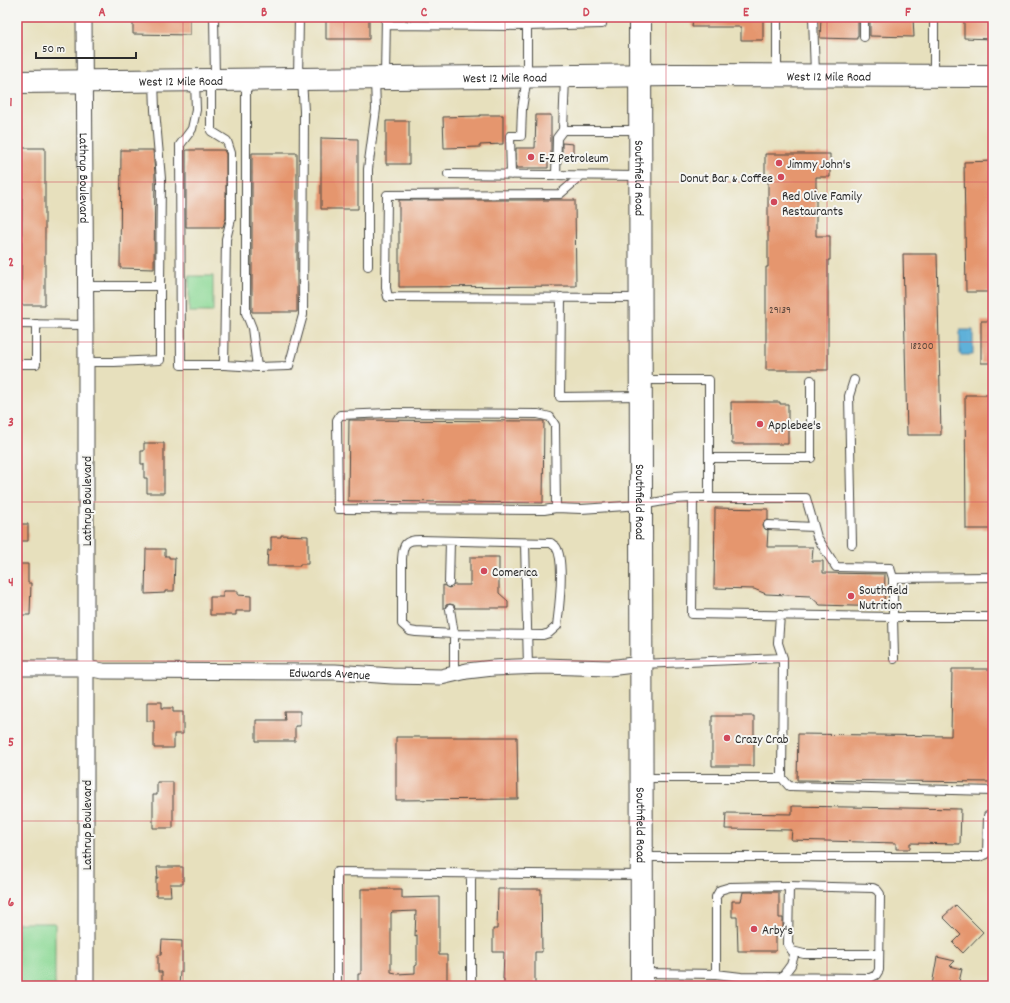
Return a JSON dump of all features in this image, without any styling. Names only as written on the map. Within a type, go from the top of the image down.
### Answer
[{"type":"main road","name":"Southfield Road","points":[[640,17],[642,980]]},
{"type":"main road","name":"West 12 Mile Road","points":[[17,82],[640,76],[993,76]]},
{"type":"street","name":"Lathrup Boulevard","points":[[84,17],[86,362],[86,986]]},
{"type":"street","name":"Edwards Avenue","points":[[17,668],[86,668],[104,671],[335,672],[441,677],[467,671],[528,667],[610,668],[641,664]]},
{"type":"lane","points":[[214,17],[207,80],[211,131],[227,141],[231,153],[231,219],[226,239],[224,365]]},
{"type":"lane","points":[[207,80],[196,110],[192,129],[180,145],[181,365],[290,366],[303,315],[304,111],[300,80],[299,17]]},
{"type":"lane","points":[[510,175],[510,136],[521,136],[522,109],[527,77],[527,17]]},
{"type":"lane","points":[[368,266],[368,169],[386,21],[527,26],[602,24],[602,17]]},
{"type":"lane","points":[[777,17],[777,76]]},
{"type":"lane","points":[[813,17],[814,76]]},
{"type":"lane","points":[[864,17],[864,37]]},
{"type":"lane","points":[[934,17],[934,76]]},
{"type":"lane","points":[[556,176],[557,138],[563,130],[565,77]]},
{"type":"lane","points":[[86,362],[160,360],[161,179],[154,110],[154,80]]},
{"type":"lane","points":[[246,80],[246,313],[252,328],[257,366]]},
{"type":"lane","points":[[563,130],[640,130]]},
{"type":"lane","points":[[448,174],[640,176]]},
{"type":"lane","points":[[581,176],[560,194],[387,195],[386,288],[388,297],[641,298]]},
{"type":"lane","points":[[85,286],[160,286]]},
{"type":"lane","points":[[561,297],[560,397],[708,380],[709,498]]},
{"type":"lane","points":[[17,324],[85,325]]},
{"type":"lane","points":[[17,364],[36,364],[36,324]]},
{"type":"lane","points":[[709,458],[811,458],[811,380]]},
{"type":"lane","points":[[852,544],[849,396],[854,380]]},
{"type":"lane","points":[[556,508],[555,424],[550,417],[538,414],[389,413],[340,415],[337,420],[338,509],[544,510],[556,508],[581,509],[641,505],[675,499],[693,498],[806,498],[817,537],[836,566],[890,568],[893,578],[894,659]]},
{"type":"lane","points":[[693,498],[692,614],[993,617]]},
{"type":"lane","points":[[768,525],[814,527]]},
{"type":"lane","points":[[412,540],[524,543],[551,543],[556,548],[560,565],[560,602],[557,626],[549,633],[543,635],[527,635],[416,632],[410,630],[402,624],[403,548],[406,543],[412,540]]},
{"type":"lane","points":[[449,583],[450,541]]},
{"type":"lane","points":[[524,543],[528,667]]},
{"type":"lane","points":[[893,578],[993,577]]},
{"type":"lane","points":[[450,609],[454,634],[454,674]]},
{"type":"lane","points":[[780,615],[778,643],[783,658],[782,778],[789,786],[993,791]]},
{"type":"lane","points":[[641,664],[783,658]]},
{"type":"lane","points":[[641,778],[782,778]]},
{"type":"lane","points":[[337,986],[337,872],[471,873],[642,866],[979,857],[987,854],[988,816]]},
{"type":"lane","points":[[471,873],[471,986]]},
{"type":"lane","points":[[642,980],[716,974],[741,977],[870,978],[876,975],[879,970],[880,894],[873,888],[789,886],[730,887],[720,890],[716,897],[716,974]]},
{"type":"lane","points":[[789,886],[788,944],[792,951],[804,954],[879,954]]},
{"type":"lane","points":[[782,977],[791,965],[795,952]]},
{"type":"green space","points":[[189,276],[213,276],[213,312],[189,312]]},
{"type":"green space","points":[[17,923],[55,923],[55,986],[17,986]]},
{"type":"water","points":[[960,330],[973,330],[973,355],[960,355]]},
{"type":"building","points":[[133,17],[190,18],[190,35],[133,34]]},
{"type":"building","points":[[326,17],[369,17],[369,39],[326,39]]},
{"type":"building","points":[[693,17],[763,17],[763,40],[741,40],[741,27],[692,27]]},
{"type":"building","points":[[821,17],[858,17],[857,39],[820,38]]},
{"type":"building","points":[[870,17],[913,17],[914,37],[870,36]]},
{"type":"building","points":[[964,17],[993,17],[993,39],[964,38]]},
{"type":"building","points":[[503,115],[503,144],[480,145],[480,147],[444,148],[443,117]]},
{"type":"building","points":[[536,115],[551,115],[551,158],[548,158],[548,168],[516,168],[516,148],[535,148]]},
{"type":"building","points":[[386,121],[409,121],[409,164],[386,164]]},
{"type":"building","points":[[321,138],[358,139],[358,209],[321,209]]},
{"type":"building","points":[[562,143],[573,144],[573,159],[562,159]]},
{"type":"building","points":[[20,148],[45,148],[45,305],[21,305],[22,198],[20,198]]},
{"type":"building","points":[[121,150],[153,150],[155,173],[154,269],[120,268]]},
{"type":"building","points":[[186,150],[224,150],[226,154],[226,218],[223,227],[186,227]]},
{"type":"building","points":[[252,153],[297,153],[297,312],[252,312]]},
{"type":"building","points":[[765,154],[830,154],[830,177],[816,177],[816,236],[830,236],[830,260],[828,260],[828,370],[766,370],[768,175],[765,175]]},
{"type":"building","points":[[993,161],[993,292],[966,292],[964,162]]},
{"type":"building","points":[[399,200],[575,200],[576,286],[399,287]]},
{"type":"building","points":[[903,254],[937,254],[941,435],[907,435]]},
{"type":"building","points":[[981,321],[993,321],[993,363],[981,363]]},
{"type":"building","points":[[965,395],[993,395],[993,529],[966,529]]},
{"type":"building","name":"Applebee's","points":[[731,402],[780,402],[780,404],[788,404],[788,444],[732,444]]},
{"type":"building","points":[[349,420],[544,421],[543,503],[348,501]]},
{"type":"building","points":[[144,443],[164,443],[164,493],[147,493],[147,478],[144,478],[144,464],[141,464],[141,451],[144,451]]},
{"type":"building","points":[[715,508],[768,509],[768,520],[764,522],[763,525],[765,529],[768,530],[767,547],[813,547],[812,561],[823,561],[823,573],[885,574],[884,607],[820,605],[810,596],[766,594],[754,589],[714,588]]},
{"type":"building","points":[[17,524],[28,524],[28,541],[17,541]]},
{"type":"building","points":[[281,535],[308,536],[308,564],[300,564],[300,566],[267,566],[268,550],[271,550],[271,537],[281,537]]},
{"type":"building","points":[[146,549],[165,549],[165,556],[175,558],[174,591],[145,594]]},
{"type":"building","name":"Comerica","points":[[470,557],[499,557],[499,593],[508,601],[508,608],[455,608],[454,605],[450,604],[443,608],[443,585],[449,588],[454,585],[470,585]]},
{"type":"building","points":[[17,564],[28,564],[28,583],[31,583],[30,615],[17,615]]},
{"type":"building","points":[[223,591],[238,591],[238,595],[251,596],[251,611],[236,611],[236,615],[210,615],[210,597],[223,597]]},
{"type":"building","points":[[952,669],[993,669],[993,782],[797,780],[798,734],[951,736]]},
{"type":"building","points":[[147,702],[162,702],[162,708],[173,708],[173,712],[183,712],[183,734],[174,734],[174,748],[154,748],[154,721],[147,721]]},
{"type":"building","points":[[284,711],[300,711],[300,726],[295,726],[295,741],[256,741],[256,720],[285,720]]},
{"type":"building","points":[[712,716],[754,716],[754,766],[712,766]]},
{"type":"building","points":[[396,737],[517,737],[518,799],[396,800]]},
{"type":"building","points":[[157,782],[173,782],[173,828],[153,828],[153,795],[157,795]]},
{"type":"building","points":[[792,806],[961,809],[960,844],[910,843],[910,849],[896,849],[896,843],[791,840],[792,830],[725,829],[726,813],[792,814]]},
{"type":"building","points":[[157,867],[183,867],[183,884],[170,884],[171,896],[156,896],[156,878],[158,878]]},
{"type":"building","points":[[361,889],[402,889],[402,898],[439,897],[439,955],[447,955],[447,986],[358,986],[358,974],[361,974]],"holes":[[[416,911],[415,936],[417,935],[417,965],[415,966],[415,973],[397,974],[391,972],[391,913]]]},
{"type":"building","points":[[498,889],[541,889],[542,952],[535,952],[535,986],[504,986],[504,952],[493,952],[493,929],[497,929]]},
{"type":"building","points":[[743,892],[779,892],[779,918],[783,918],[783,929],[776,929],[776,951],[738,951],[737,917],[732,917],[732,901],[741,901]]},
{"type":"building","points":[[956,905],[983,932],[963,953],[953,943],[961,935],[943,917]]},
{"type":"building","points":[[162,940],[182,941],[182,972],[180,972],[179,986],[162,986],[162,972],[158,972],[158,955],[161,955]]},
{"type":"building","points":[[937,957],[955,961],[950,966],[962,969],[958,986],[932,985]]},
{"type":"place","name":"E-Z Petroleum","points":[[531,157]]},
{"type":"place","name":"Jimmy John's","points":[[779,163]]},
{"type":"place","name":"Donut Bar & Coffee","points":[[781,177]]},
{"type":"place","name":"Red Olive Family Restaurants","points":[[774,202]]},
{"type":"place","name":"Applebee's","points":[[760,424]]},
{"type":"place","name":"Comerica","points":[[484,571]]},
{"type":"place","name":"Southfield Nutrition","points":[[851,596]]},
{"type":"place","name":"Crazy Crab","points":[[727,738]]},
{"type":"place","name":"Arby's","points":[[754,929]]}]
